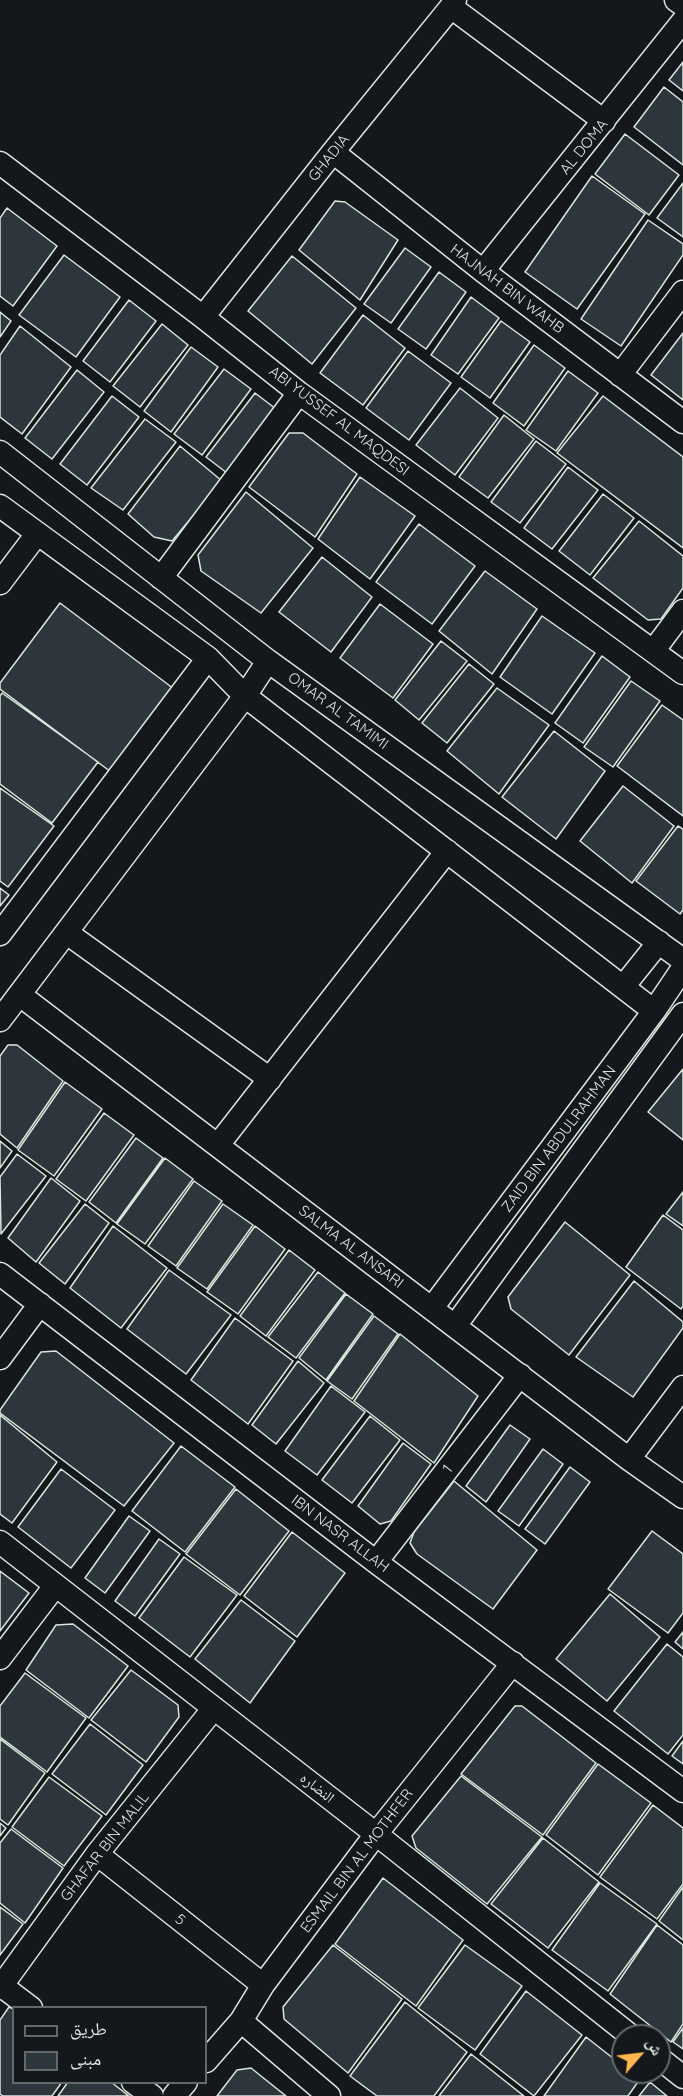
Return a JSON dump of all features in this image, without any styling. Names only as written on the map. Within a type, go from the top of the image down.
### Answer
[{"type":"street","points":[[676,0],[683,5]]},
{"type":"street","points":[[453,3],[604,121]]},
{"type":"street","name":"GHADIA","points":[[203,317],[453,3]]},
{"type":"street","name":"AL DOMA","points":[[483,271],[683,21]]},
{"type":"street","name":"HAJNAH BIN WAHB","points":[[333,152],[483,271],[683,422]]},
{"type":"street","name":"ABI YUSSEF AL MAQDESI","points":[[0,163],[299,393],[683,673]]},
{"type":"street","points":[[620,375],[683,292]]},
{"type":"street","points":[[161,578],[299,393]]},
{"type":"street","name":"OMAR AL TAMIMI","points":[[0,452],[268,661],[683,960]]},
{"type":"street","points":[[0,506],[208,658],[245,696],[654,1011]]},
{"type":"street","points":[[0,583],[38,534]]},
{"type":"street","points":[[654,650],[683,612]]},
{"type":"street","points":[[0,934],[208,658]]},
{"type":"street","points":[[0,1020],[245,696],[268,661]]},
{"type":"street","points":[[218,1145],[447,851]]},
{"type":"street","points":[[67,933],[270,1079]]},
{"type":"street","points":[[623,987],[659,942]]},
{"type":"street","name":"ZAID BIN ABDULRAHMAN","points":[[432,1308],[654,1011],[683,968]]},
{"type":"street","name":"SALMA AL ANSARI","points":[[20,995],[629,1459],[683,1497]]},
{"type":"street","name":"ZAID BIN ABDULRAHMAN","points":[[455,1326],[683,1014]]},
{"type":"street","name":"IBN NASR ALLAH","points":[[0,1274],[376,1562],[683,1791]]},
{"type":"street","points":[[0,1358],[40,1304]]},
{"type":"street","name":"1","points":[[376,1562],[520,1376]]},
{"type":"street","points":[[629,1459],[683,1387]]},
{"type":"street","name":"النضاره","points":[[0,1542],[616,2024]]},
{"type":"street","points":[[0,1658],[55,1586]]},
{"type":"street","name":"ESMAIL BIN AL MOTHFER","points":[[207,2060],[241,2021],[263,1985],[376,1834],[513,1663]]},
{"type":"street","name":"GHAFAR BIN MALIL","points":[[1,1987],[97,1854],[214,1708]]},
{"type":"street","name":"5","points":[[97,1854],[263,1985]]},
{"type":"street","points":[[1,1987],[30,2006]]},
{"type":"street","points":[[241,2021],[329,2096]]},
{"type":"street","points":[[671,2068],[683,2077]]},
{"type":"street","points":[[136,2084],[152,2096]]},
{"type":"street","points":[[174,2096],[184,2084]]},
{"type":"building","points":[[683,62],[683,91],[669,80]]},
{"type":"building","points":[[664,87],[683,102],[683,165],[634,127]]},
{"type":"building","points":[[625,134],[679,175],[649,215],[595,174]]},
{"type":"building","points":[[592,176],[645,214],[577,309],[525,272]]},
{"type":"building","points":[[683,183],[683,237],[657,218]]},
{"type":"building","points":[[335,201],[345,202],[398,240],[360,300],[299,250]]},
{"type":"building","points":[[7,208],[57,246],[13,306],[0,296],[0,218]]},
{"type":"building","points":[[648,220],[683,244],[683,255],[621,346],[581,319]]},
{"type":"building","points":[[405,248],[431,267],[391,323],[364,304]]},
{"type":"building","points":[[64,255],[120,297],[76,357],[19,315]]},
{"type":"building","points":[[292,256],[356,308],[312,364],[248,311]]},
{"type":"building","points":[[439,272],[466,292],[426,349],[398,329]]},
{"type":"building","points":[[471,297],[499,318],[458,374],[431,355]]},
{"type":"building","points":[[129,300],[156,321],[110,382],[83,361]]},
{"type":"building","points":[[0,312],[11,321],[0,337]]},
{"type":"building","points":[[363,315],[405,348],[363,405],[320,373]]},
{"type":"building","points":[[501,321],[530,342],[490,398],[461,377]]},
{"type":"building","points":[[162,324],[188,345],[140,407],[113,386]]},
{"type":"building","points":[[20,326],[71,367],[22,434],[0,417],[0,355]]},
{"type":"building","points":[[683,333],[683,400],[651,375]]},
{"type":"building","points":[[534,345],[565,368],[524,426],[493,403]]},
{"type":"building","points":[[191,347],[218,367],[171,432],[144,411]]},
{"type":"building","points":[[408,351],[451,383],[409,440],[366,408]]},
{"type":"building","points":[[224,369],[251,389],[202,455],[174,434]]},
{"type":"building","points":[[77,370],[104,392],[52,459],[25,438]]},
{"type":"building","points":[[568,371],[598,393],[556,451],[526,430]]},
{"type":"building","points":[[460,388],[498,418],[455,475],[416,445]]},
{"type":"building","points":[[255,393],[276,409],[227,473],[206,457]]},
{"type":"building","points":[[112,396],[139,417],[87,485],[60,464]]},
{"type":"building","points":[[603,396],[683,457],[683,548],[557,453]]},
{"type":"building","points":[[504,415],[534,439],[488,498],[459,477]]},
{"type":"building","points":[[145,419],[176,442],[123,510],[91,488]]},
{"type":"building","points":[[289,433],[303,433],[357,474],[315,537],[249,487]]},
{"type":"building","points":[[536,441],[566,464],[520,523],[491,502]]},
{"type":"building","points":[[180,446],[222,481],[172,541],[154,537],[128,514]]},
{"type":"building","points":[[568,467],[598,490],[552,549],[524,528]]},
{"type":"building","points":[[360,477],[415,516],[370,579],[318,539]]},
{"type":"building","points":[[246,492],[313,548],[261,613],[201,571],[198,555]]},
{"type":"building","points":[[603,494],[634,518],[590,575],[559,551]]},
{"type":"building","points":[[639,521],[683,556],[683,588],[661,619],[648,620],[593,578]]},
{"type":"building","points":[[419,524],[475,566],[432,624],[376,582]]},
{"type":"building","points":[[322,557],[372,597],[331,652],[279,612]]},
{"type":"building","points":[[485,571],[537,609],[492,674],[439,631]]},
{"type":"building","points":[[60,603],[174,689],[111,772],[0,689],[0,683]]},
{"type":"building","points":[[380,604],[433,644],[393,698],[340,658]]},
{"type":"building","points":[[542,616],[595,653],[552,714],[500,677]]},
{"type":"building","points":[[441,641],[467,661],[419,720],[395,700]]},
{"type":"building","points":[[602,656],[630,677],[583,743],[555,723]]},
{"type":"building","points":[[469,664],[494,684],[447,743],[422,723]]},
{"type":"building","points":[[631,681],[660,701],[613,767],[584,747]]},
{"type":"building","points":[[497,688],[549,725],[499,794],[447,751]]},
{"type":"building","points":[[2,693],[98,762],[52,823],[0,784],[0,696]]},
{"type":"building","points":[[662,705],[683,720],[683,816],[617,766]]},
{"type":"building","points":[[554,731],[605,771],[556,839],[502,797]]},
{"type":"building","points":[[623,786],[674,826],[632,883],[580,841]]},
{"type":"building","points":[[0,788],[54,826],[8,887],[0,881]]},
{"type":"building","points":[[678,826],[683,829],[683,910],[680,914],[636,881]]},
{"type":"building","points":[[0,888],[9,895],[0,906]]},
{"type":"building","points":[[8,1045],[17,1045],[63,1081],[17,1148],[0,1134],[0,1056]]},
{"type":"building","points":[[683,1069],[683,1140],[648,1112]]},
{"type":"building","points":[[65,1082],[102,1109],[54,1176],[18,1150]]},
{"type":"building","points":[[104,1113],[134,1135],[86,1201],[56,1179]]},
{"type":"building","points":[[136,1138],[163,1158],[116,1223],[89,1202]]},
{"type":"building","points":[[0,1141],[12,1151],[0,1168]]},
{"type":"building","points":[[17,1154],[46,1176],[1,1234],[0,1177]]},
{"type":"building","points":[[165,1158],[193,1179],[145,1244],[117,1224]]},
{"type":"building","points":[[51,1178],[80,1201],[36,1262],[8,1238]]},
{"type":"building","points":[[194,1181],[222,1201],[176,1266],[148,1246]]},
{"type":"building","points":[[683,1192],[683,1226],[666,1214]]},
{"type":"building","points":[[85,1204],[109,1223],[65,1284],[39,1263]]},
{"type":"building","points":[[223,1204],[253,1225],[207,1289],[177,1268]]},
{"type":"building","points":[[663,1215],[683,1230],[683,1306],[681,1309],[626,1267]]},
{"type":"building","points":[[565,1222],[630,1275],[569,1355],[511,1309],[508,1297]]},
{"type":"building","points":[[113,1226],[167,1268],[121,1328],[70,1288]]},
{"type":"building","points":[[255,1226],[285,1249],[238,1314],[207,1292]]},
{"type":"building","points":[[289,1250],[315,1270],[266,1336],[240,1316]]},
{"type":"building","points":[[169,1270],[231,1315],[186,1374],[127,1329]]},
{"type":"building","points":[[318,1272],[345,1293],[296,1358],[268,1337]]},
{"type":"building","points":[[634,1281],[683,1322],[683,1328],[633,1397],[576,1357]]},
{"type":"building","points":[[346,1294],[373,1314],[326,1380],[299,1358]]},
{"type":"building","points":[[374,1316],[398,1334],[352,1399],[327,1381]]},
{"type":"building","points":[[235,1318],[293,1361],[248,1424],[191,1380]]},
{"type":"building","points":[[400,1334],[478,1396],[434,1463],[354,1401]]},
{"type":"building","points":[[56,1351],[174,1443],[124,1506],[0,1413],[41,1352]]},
{"type":"building","points":[[298,1361],[324,1383],[276,1444],[252,1425]]},
{"type":"building","points":[[331,1386],[365,1412],[317,1475],[285,1451]]},
{"type":"building","points":[[0,1415],[57,1462],[12,1523],[0,1514]]},
{"type":"building","points":[[370,1416],[400,1440],[352,1503],[322,1480]]},
{"type":"building","points":[[510,1425],[530,1439],[486,1502],[466,1486]]},
{"type":"building","points":[[403,1443],[431,1464],[391,1521],[380,1524],[358,1506]]},
{"type":"building","points":[[181,1446],[235,1487],[185,1552],[132,1511]]},
{"type":"building","points":[[543,1449],[563,1464],[519,1526],[498,1511]]},
{"type":"building","points":[[570,1467],[590,1482],[545,1544],[525,1529]]},
{"type":"building","points":[[61,1469],[115,1510],[71,1568],[18,1527]]},
{"type":"building","points":[[454,1481],[537,1550],[493,1609],[417,1554],[410,1543],[414,1532]]},
{"type":"building","points":[[236,1489],[289,1531],[240,1595],[186,1554]]},
{"type":"building","points":[[129,1516],[150,1531],[105,1593],[85,1578]]},
{"type":"building","points":[[652,1531],[683,1554],[683,1613],[668,1633],[608,1589]]},
{"type":"building","points":[[292,1532],[345,1573],[297,1637],[244,1596]]},
{"type":"building","points":[[159,1539],[180,1554],[135,1616],[115,1601]]},
{"type":"building","points":[[184,1557],[237,1595],[190,1657],[139,1618]]},
{"type":"building","points":[[0,1571],[29,1593],[0,1631]]},
{"type":"building","points":[[610,1594],[660,1637],[607,1701],[556,1659]]},
{"type":"building","points":[[241,1600],[295,1641],[250,1703],[195,1659]]},
{"type":"building","points":[[73,1624],[128,1666],[89,1718],[26,1670],[56,1625]]},
{"type":"building","points":[[683,1632],[683,1649],[675,1642]]},
{"type":"building","points":[[667,1644],[683,1657],[683,1735],[668,1754],[614,1711]]},
{"type":"building","points":[[131,1670],[178,1705],[179,1717],[146,1762],[91,1720]]},
{"type":"building","points":[[25,1673],[86,1718],[47,1772],[0,1737],[0,1706]]},
{"type":"building","points":[[515,1706],[522,1706],[596,1763],[543,1835],[461,1774]]},
{"type":"building","points":[[90,1724],[143,1765],[106,1815],[52,1774]]},
{"type":"building","points":[[0,1739],[45,1773],[8,1825],[0,1819]]},
{"type":"building","points":[[683,1741],[683,1764],[672,1756]]},
{"type":"building","points":[[598,1764],[651,1803],[598,1875],[546,1835]]},
{"type":"building","points":[[461,1776],[542,1837],[487,1904],[416,1848],[412,1836]]},
{"type":"building","points":[[49,1777],[102,1816],[64,1866],[12,1827]]},
{"type":"building","points":[[653,1805],[683,1828],[683,1884],[657,1919],[600,1877]]},
{"type":"building","points":[[0,1823],[6,1828],[0,1836]]},
{"type":"building","points":[[11,1829],[63,1868],[25,1923],[0,1903],[0,1843]]},
{"type":"building","points":[[543,1838],[599,1882],[548,1948],[491,1904]]},
{"type":"building","points":[[383,1878],[463,1940],[416,2006],[335,1944]]},
{"type":"building","points":[[600,1883],[657,1924],[608,1991],[552,1950]]},
{"type":"building","points":[[683,1887],[683,1940],[659,1921]]},
{"type":"building","points":[[0,1907],[23,1924],[0,1955]]},
{"type":"building","points":[[657,1925],[683,1945],[683,2024],[671,2042],[671,2024],[648,2024],[610,1994]]},
{"type":"building","points":[[333,1945],[402,1999],[348,2073],[284,2019],[283,2007]]},
{"type":"building","points":[[465,1945],[522,1986],[475,2050],[418,2008]]},
{"type":"building","points":[[526,1991],[582,2035],[534,2096],[480,2054]]},
{"type":"building","points":[[405,2002],[467,2052],[434,2096],[377,2096],[350,2076]]},
{"type":"building","points":[[9,2007],[12,2008],[12,2084],[61,2084],[52,2096],[3,2096],[0,2094],[0,2020]]},
{"type":"building","points":[[683,2028],[683,2049],[673,2042]]},
{"type":"building","points":[[586,2037],[611,2057],[611,2084],[636,2084],[628,2096],[544,2096]]},
{"type":"building","points":[[471,2054],[524,2096],[439,2096]]},
{"type":"building","points":[[251,2068],[286,2096],[217,2096],[237,2070]]},
{"type":"building","points":[[67,2084],[114,2084],[129,2096],[58,2096]]},
{"type":"building","points":[[648,2084],[652,2084],[667,2096],[639,2096]]}]
